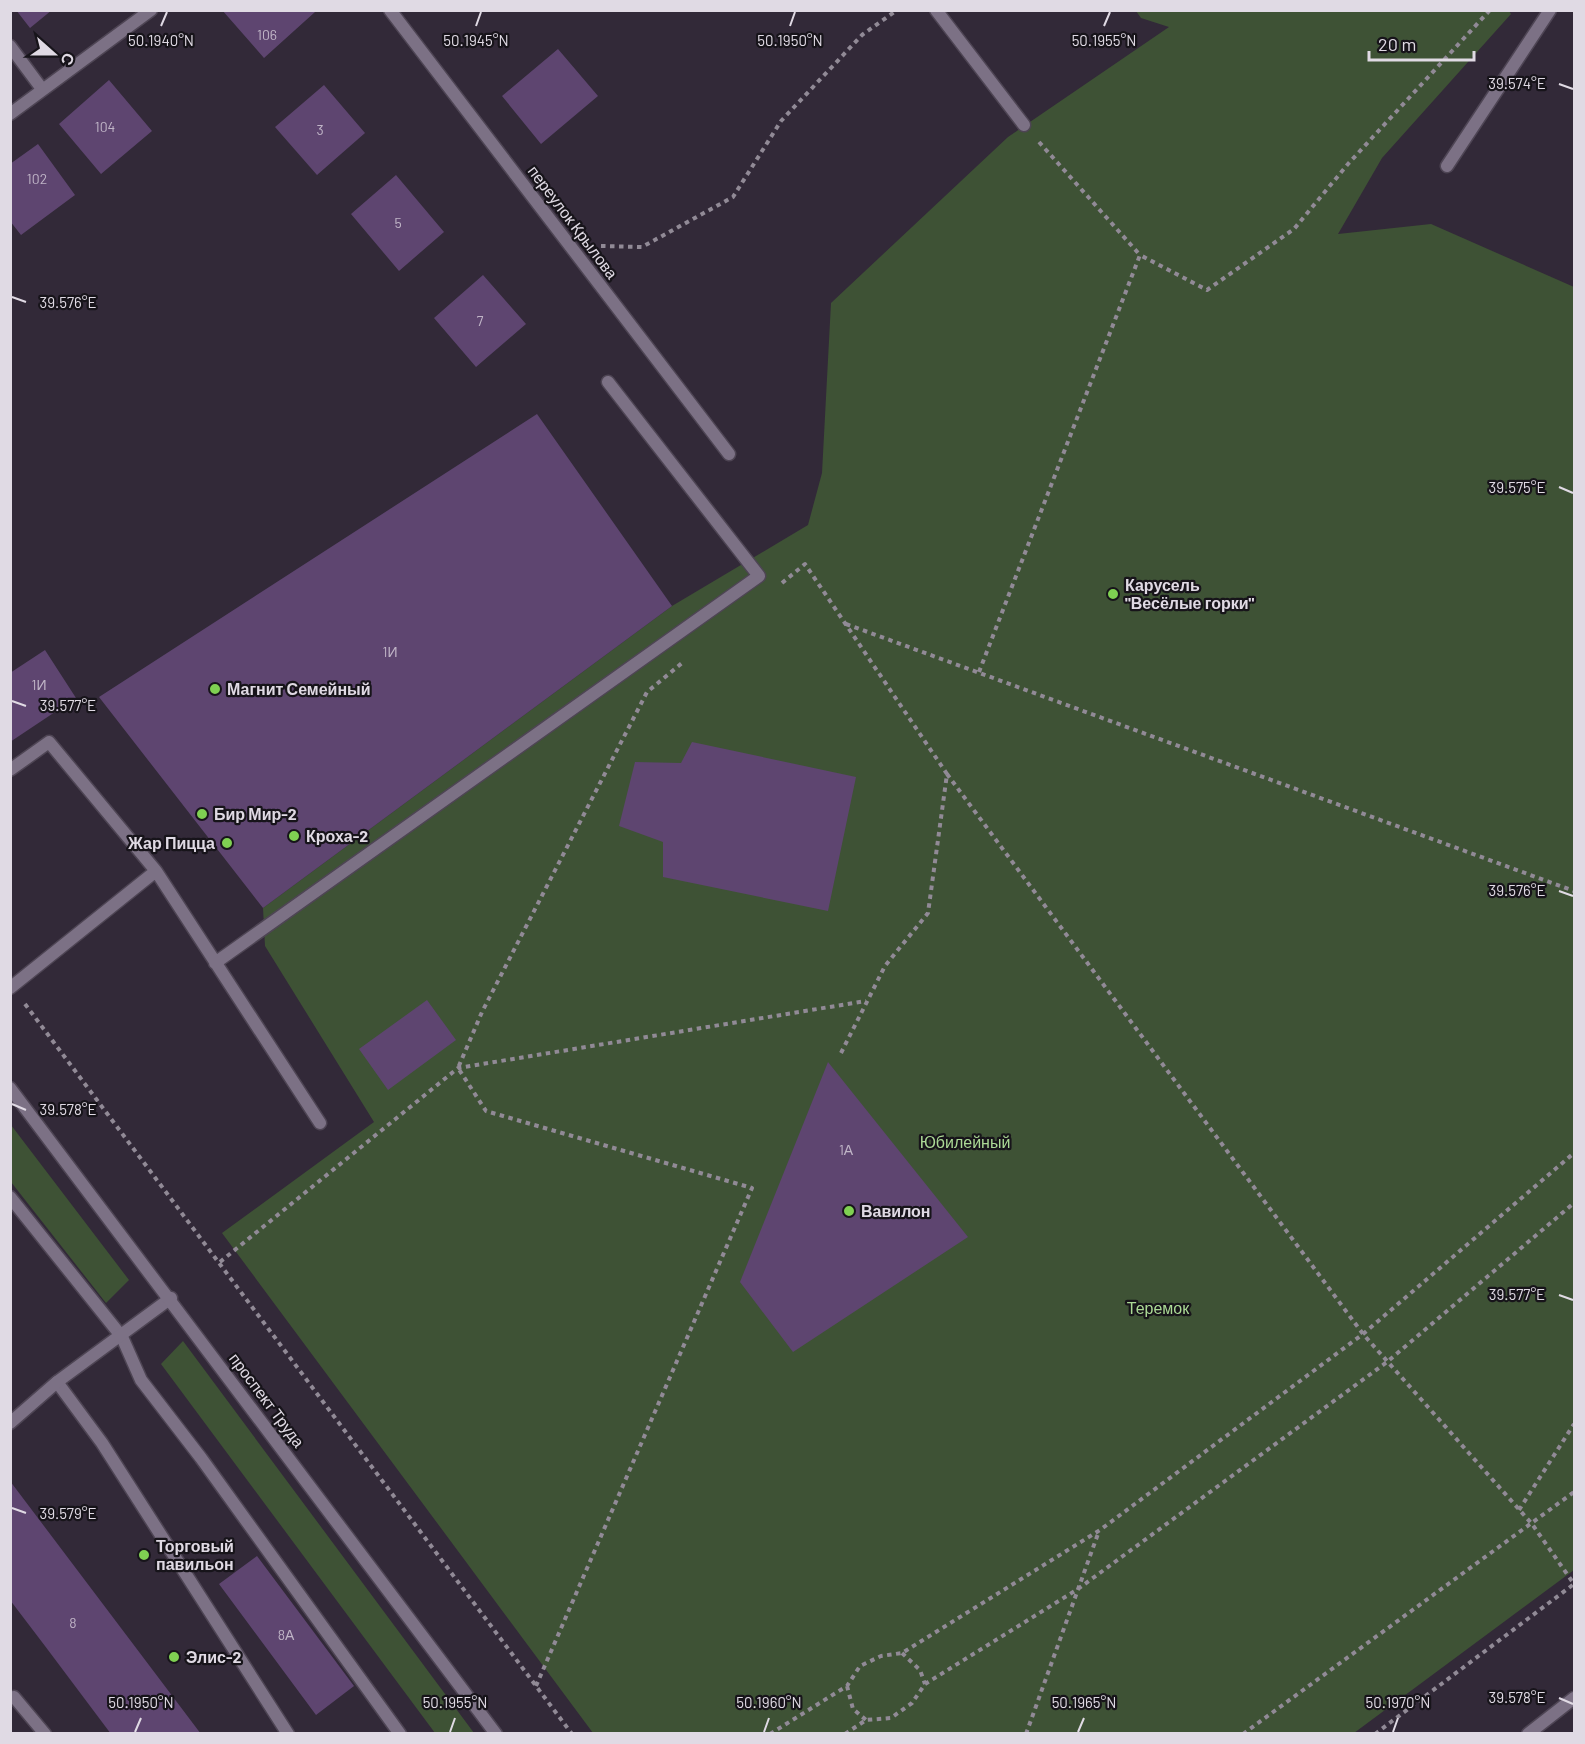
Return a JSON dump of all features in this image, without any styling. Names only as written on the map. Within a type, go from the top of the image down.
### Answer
[{"type":"street","points":[[10,114],[151,10]]},
{"type":"street","name":"переулок Крылова","points":[[390,10],[729,454]]},
{"type":"street","points":[[936,10],[1024,125]]},
{"type":"street","points":[[1447,166],[1550,10]]},
{"type":"street","points":[[10,46],[42,89]]},
{"type":"street","points":[[215,963],[759,576],[608,382]]},
{"type":"street","points":[[10,770],[49,742],[156,871],[320,1123]]},
{"type":"street","points":[[11,987],[156,871]]},
{"type":"street","name":"проспект Труда","points":[[10,1088],[171,1299],[496,1734]]},
{"type":"street","points":[[10,1197],[122,1336],[141,1380],[201,1458],[400,1734]]},
{"type":"street","points":[[10,1423],[57,1382],[171,1299]]},
{"type":"street","points":[[57,1382],[102,1443],[288,1734]]},
{"type":"street","points":[[12,1697],[45,1734]]},
{"type":"street","points":[[1528,1734],[1575,1698]]},
{"type":"path","points":[[570,246],[642,247],[733,197],[782,121],[862,35],[897,10]]},
{"type":"path","points":[[1024,125],[1140,255],[1207,290],[1294,230],[1348,164],[1490,10]]},
{"type":"path","points":[[979,672],[1140,255]]},
{"type":"path","points":[[777,587],[805,564],[947,774],[1363,1334],[1532,1524],[1574,1584],[1375,1734]]},
{"type":"path","points":[[845,623],[1575,891]]},
{"type":"path","points":[[220,1262],[458,1068],[482,1012],[647,692],[684,662]]},
{"type":"path","points":[[840,1053],[885,966],[928,913],[947,774]]},
{"type":"path","points":[[11,987],[220,1262],[572,1734]]},
{"type":"path","points":[[458,1068],[867,1001]]},
{"type":"path","points":[[458,1068],[486,1112],[752,1188],[536,1686]]},
{"type":"path","points":[[770,1734],[847,1686],[860,1666],[881,1656],[902,1653],[1100,1530],[1363,1334],[1575,1153]]},
{"type":"path","points":[[845,1734],[866,1720],[891,1718],[912,1703],[925,1684],[1078,1589],[1387,1362],[1575,1203]]},
{"type":"path","points":[[1519,1510],[1575,1424]]},
{"type":"path","points":[[1243,1734],[1575,1492]]},
{"type":"path","points":[[1026,1734],[1100,1530]]},
{"type":"path","points":[[902,1653],[920,1671],[925,1684]]},
{"type":"path","points":[[847,1686],[853,1709],[866,1720]]},
{"type":"green space","name":"Юбилейный","points":[[1136,11],[1509,11],[1511,14],[1382,158],[1338,234],[1431,224],[1574,287],[1574,1570],[1354,1733],[593,1733],[222,1233],[374,1122],[265,946],[263,908],[672,606],[808,525],[822,473],[831,303],[1008,137],[1169,27],[1141,18]]},
{"type":"green space","points":[[11,1125],[129,1280],[106,1303],[11,1182]]},
{"type":"green space","points":[[183,1341],[474,1733],[435,1733],[161,1364]]},
{"type":"building","points":[[16,10],[52,10],[30,28]]},
{"type":"building","points":[[222,10],[314,10],[315,12],[264,58]]},
{"type":"building","points":[[558,49],[598,96],[541,144],[502,96]]},
{"type":"building","points":[[109,80],[152,131],[101,174],[59,124]]},
{"type":"building","points":[[324,85],[365,133],[317,175],[275,127]]},
{"type":"building","points":[[38,144],[75,195],[21,235],[10,221],[10,164]]},
{"type":"building","points":[[396,175],[444,232],[399,271],[351,214]]},
{"type":"building","points":[[483,275],[526,324],[476,367],[434,318]]},
{"type":"building","points":[[537,414],[672,606],[263,908],[99,697]]},
{"type":"building","points":[[45,650],[76,698],[10,742],[10,673]]},
{"type":"building","points":[[692,742],[856,777],[828,911],[663,877],[663,842],[619,826],[635,762],[681,763]]},
{"type":"building","points":[[427,1000],[456,1040],[388,1090],[359,1049]]},
{"type":"building","points":[[828,1062],[968,1237],[793,1352],[740,1282]]},
{"type":"building","points":[[10,1481],[201,1734],[111,1734],[10,1600]]},
{"type":"building","points":[[257,1556],[354,1686],[316,1715],[219,1584]]},
{"type":"place","name":"Карусель \"Весёлые горки\"","points":[[1113,594]]},
{"type":"place","name":"Магнит Семейный","points":[[215,689]]},
{"type":"place","name":"Бир Мир-2","points":[[202,814]]},
{"type":"place","name":"Кроха-2","points":[[294,836]]},
{"type":"place","name":"Жар Пицца","points":[[227,843]]},
{"type":"place","name":"Вавилон","points":[[849,1211]]},
{"type":"place","name":"Торговый павильон","points":[[144,1555]]},
{"type":"place","name":"Элис-2","points":[[174,1657]]},
{"type":"park label","name":"Теремок","points":[[1158,1308]]}]
